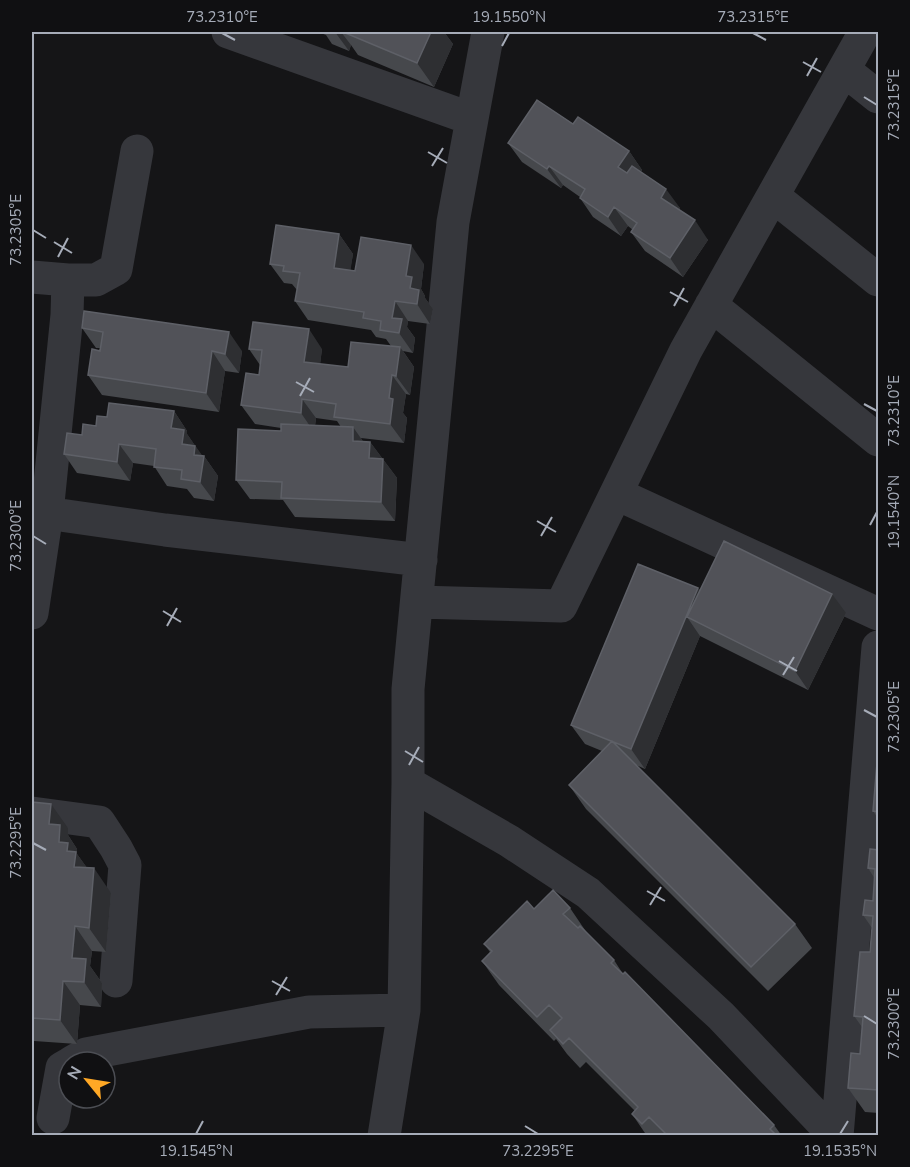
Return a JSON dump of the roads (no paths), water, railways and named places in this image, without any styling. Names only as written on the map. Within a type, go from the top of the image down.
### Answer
[{"type":"street","points":[[228,32],[472,118]]},
{"type":"street","points":[[384,1136],[404,1010],[408,689],[453,222],[488,32]]},
{"type":"street","points":[[417,602],[561,606],[686,350],[865,32]]},
{"type":"street","points":[[844,70],[879,97]]},
{"type":"street","points":[[32,277],[96,280],[116,269],[137,152]]},
{"type":"street","points":[[773,196],[879,280]]},
{"type":"street","points":[[32,613],[40,512],[67,315],[68,280]]},
{"type":"street","points":[[711,305],[879,440]]},
{"type":"street","points":[[617,494],[879,614]]},
{"type":"street","points":[[40,512],[165,530],[421,560]]},
{"type":"street","points":[[836,1136],[879,648]]},
{"type":"street","points":[[408,783],[509,841],[588,893],[721,1016],[836,1136]]},
{"type":"street","points":[[32,813],[99,822],[125,865],[116,981]]},
{"type":"street","points":[[107,1050],[309,1012],[404,1010]]},
{"type":"street","points":[[53,1118],[57,1096]]}]
